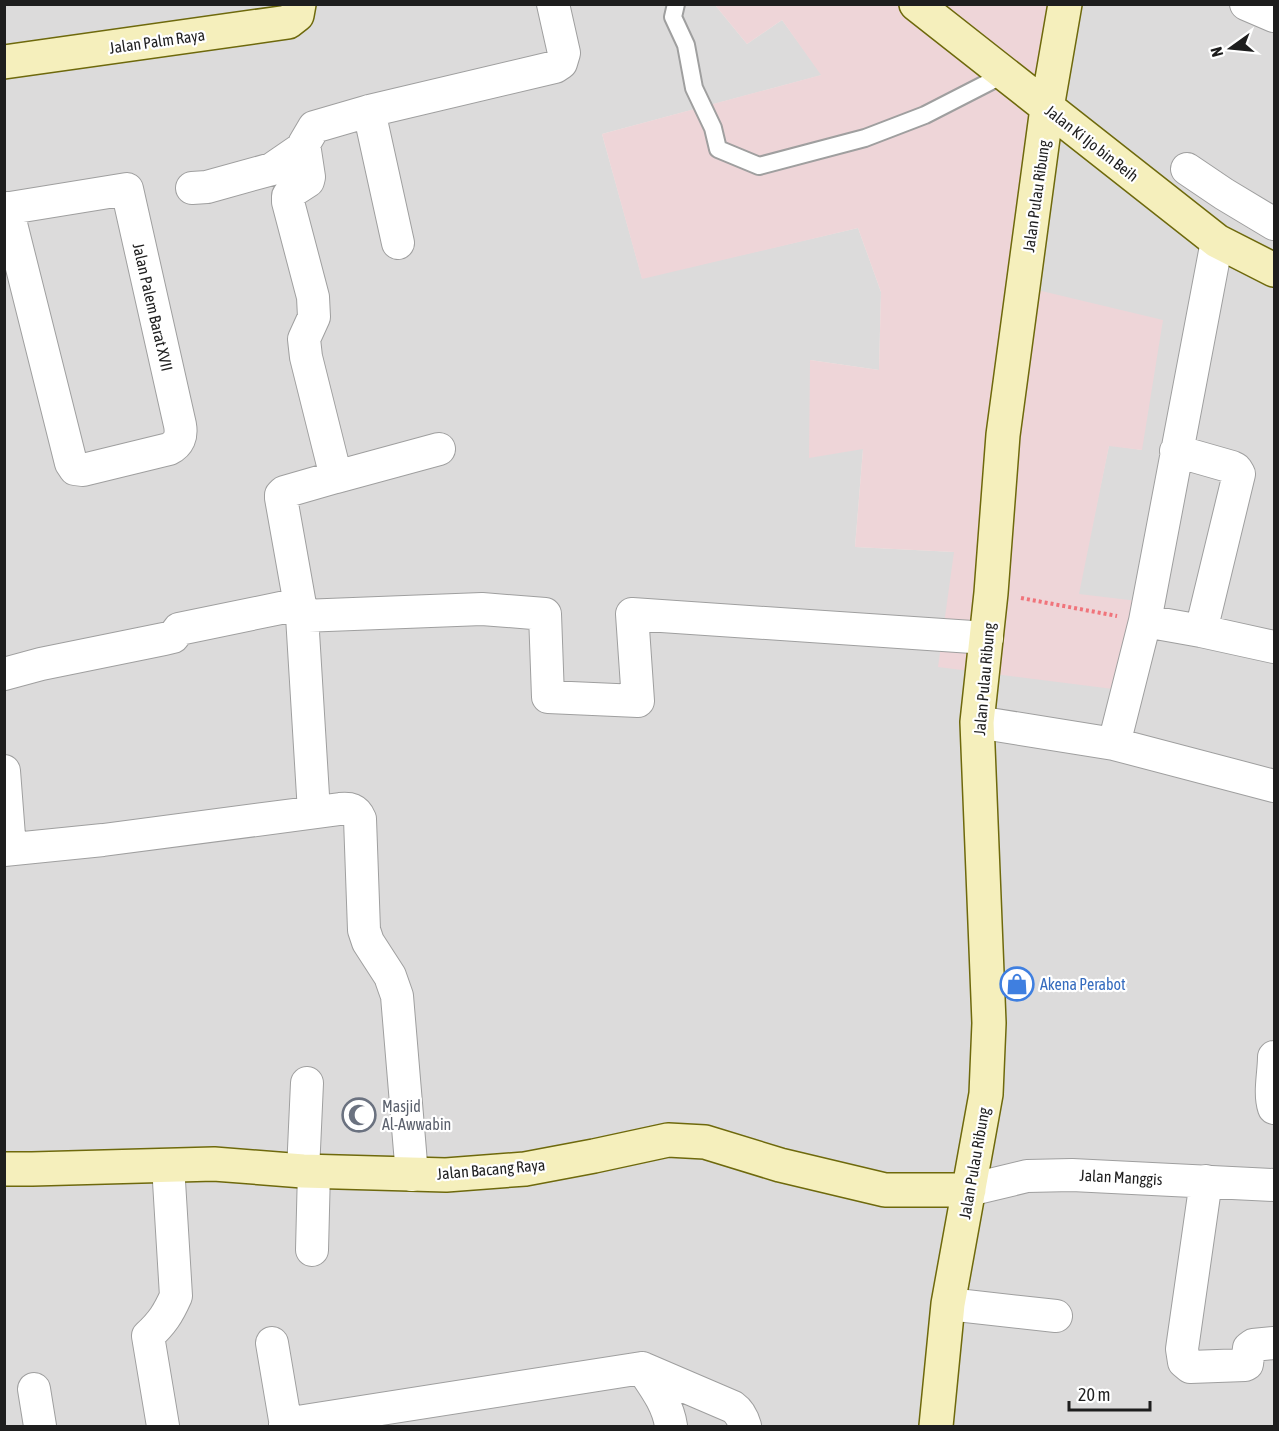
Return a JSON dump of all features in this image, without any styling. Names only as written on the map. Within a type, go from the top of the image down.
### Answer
[{"type":"street","name":"Jalan Palm Raya","points":[[4,63],[288,22],[297,15],[299,4]]},
{"type":"street","points":[[336,477],[306,357],[304,339],[314,317],[314,307],[288,202],[291,192],[308,181],[304,144],[314,127],[369,111],[555,67],[561,63],[564,53],[553,4]]},
{"type":"street","name":"Jalan Ki Ijo bin Beih","points":[[916,4],[1217,241],[1275,270]]},
{"type":"street","name":"Jalan Pulau Ribung","points":[[936,1426],[948,1304],[986,1094],[989,1023],[977,722],[987,638],[1003,435],[1047,108],[1065,4]]},
{"type":"street","points":[[1246,4],[1275,16]]},
{"type":"street","points":[[369,111],[398,243]]},
{"type":"street","points":[[192,188],[207,187],[272,169],[304,147]]},
{"type":"street","points":[[1187,169],[1275,224]]},
{"type":"street","name":"Jalan Palem Barat XVII","points":[[127,189],[180,425],[181,433],[175,446],[83,470],[75,469],[71,463],[6,208],[127,189]]},
{"type":"street","points":[[1114,744],[1145,621],[1217,241]]},
{"type":"street","points":[[314,812],[301,610],[281,495],[284,492],[439,449]]},
{"type":"street","points":[[1176,451],[1232,467],[1239,474],[1201,631]]},
{"type":"street","points":[[4,674],[41,664],[173,637],[178,629],[301,610],[482,609],[545,614],[548,697],[638,701],[632,614],[987,638]]},
{"type":"street","points":[[1145,621],[1275,647]]},
{"type":"street","points":[[977,722],[1114,744],[1275,786]]},
{"type":"street","points":[[4,771],[7,849],[103,840],[348,808],[358,813],[364,930],[368,942],[390,976],[397,996],[412,1175]]},
{"type":"street","points":[[1275,1057],[1272,1093],[1275,1108]]},
{"type":"street","points":[[308,1083],[312,1250]]},
{"type":"street","name":"Jalan Bacang Raya","points":[[4,1169],[214,1164],[309,1171],[446,1175],[525,1169],[668,1140],[705,1142],[780,1165],[885,1190],[969,1190]]},
{"type":"street","points":[[163,1426],[148,1336],[167,1315],[176,1296],[168,1165]]},
{"type":"street","name":"Jalan Manggis","points":[[969,1190],[1027,1176],[1072,1175],[1274,1184]]},
{"type":"street","points":[[1206,1181],[1182,1349],[1184,1362],[1190,1367],[1245,1365],[1249,1348],[1252,1345],[1275,1343]]},
{"type":"street","points":[[948,1304],[1056,1316]]},
{"type":"street","points":[[272,1343],[286,1425],[642,1368],[737,1410],[745,1426]]},
{"type":"street","points":[[642,1368],[664,1403],[671,1426]]},
{"type":"street","points":[[34,1389],[40,1426]]},
{"type":"lane","points":[[676,4],[673,17],[686,45],[694,88],[713,128],[718,149],[759,166],[865,138],[925,115],[1005,74]]},
{"type":"path","points":[[991,593],[1145,621]]},
{"type":"shaded area","points":[[5,5],[715,5],[747,44],[782,20],[822,75],[602,134],[642,278],[858,228],[881,292],[879,370],[810,360],[863,449],[855,547],[954,552],[1078,594],[1109,445],[1142,450],[1029,289],[1081,5],[1274,5],[1274,1426],[5,1426]]},
{"type":"shaded area","points":[[715,5],[1081,5],[1029,288],[1163,320],[1142,450],[1109,446],[1079,594],[1146,602],[1137,692],[938,667],[954,552],[855,547],[863,449],[809,458],[810,360],[879,370],[881,292],[858,228],[642,279],[602,134],[821,75],[782,20],[747,44]]},
{"type":"place","name":"Akena Perabot","points":[[1017,984]]},
{"type":"place","name":"Masjid Al-Awwabin","points":[[359,1115]]}]
